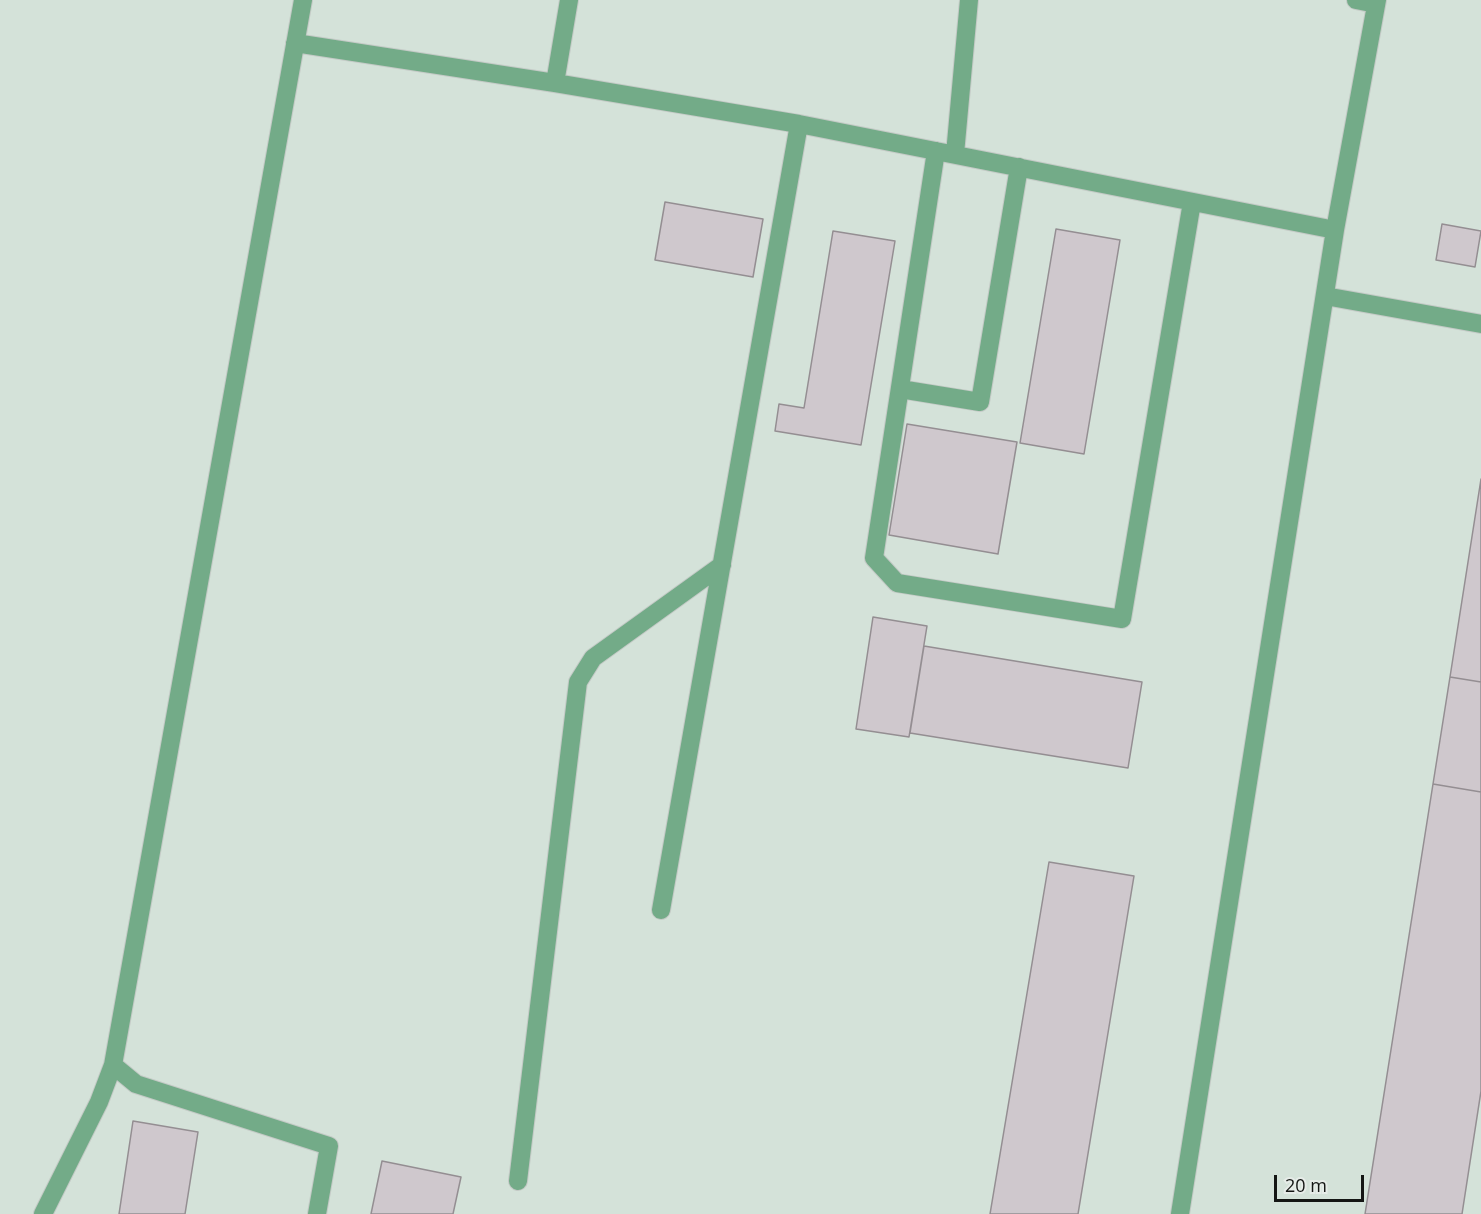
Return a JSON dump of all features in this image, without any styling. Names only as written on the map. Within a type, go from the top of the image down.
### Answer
[{"type":"lane","points":[[44,1214],[99,1102],[113,1065],[303,0]]},
{"type":"lane","points":[[555,83],[569,0]]},
{"type":"lane","points":[[955,154],[969,0]]},
{"type":"lane","points":[[1180,1214],[1335,230],[1377,2],[1356,0]]},
{"type":"lane","points":[[295,43],[799,124],[1335,230]]},
{"type":"lane","points":[[661,910],[799,124]]},
{"type":"lane","points":[[936,151],[874,558],[897,583],[1122,619],[1192,202]]},
{"type":"lane","points":[[900,389],[980,402],[1019,167]]},
{"type":"lane","points":[[1325,296],[1481,324]]},
{"type":"lane","points":[[518,1181],[578,682],[593,658],[722,565]]},
{"type":"lane","points":[[113,1065],[136,1084],[329,1146],[317,1214]]},
{"type":"shaded area","points":[[0,0],[1481,0],[1481,1214],[0,1214]]},
{"type":"building","points":[[665,202],[763,219],[753,277],[655,260]]},
{"type":"building","points":[[1442,224],[1481,231],[1475,267],[1436,260]]},
{"type":"building","points":[[1056,229],[1120,240],[1084,454],[1020,443]]},
{"type":"building","points":[[833,231],[895,241],[861,445],[775,431],[779,404],[804,408]]},
{"type":"building","points":[[907,424],[1017,442],[998,554],[889,535]]},
{"type":"building","points":[[1481,479],[1481,682],[1450,677]]},
{"type":"building","points":[[873,617],[927,626],[909,737],[856,729]]},
{"type":"building","points":[[924,646],[1142,682],[1128,768],[910,733]]},
{"type":"building","points":[[1450,677],[1481,682],[1481,792],[1433,784]]},
{"type":"building","points":[[1433,784],[1481,792],[1481,1091],[1462,1214],[1365,1214]]},
{"type":"building","points":[[1049,862],[1134,876],[1078,1214],[990,1214]]},
{"type":"building","points":[[133,1121],[198,1132],[185,1214],[119,1214]]},
{"type":"building","points":[[382,1161],[461,1177],[453,1214],[371,1214]]}]
